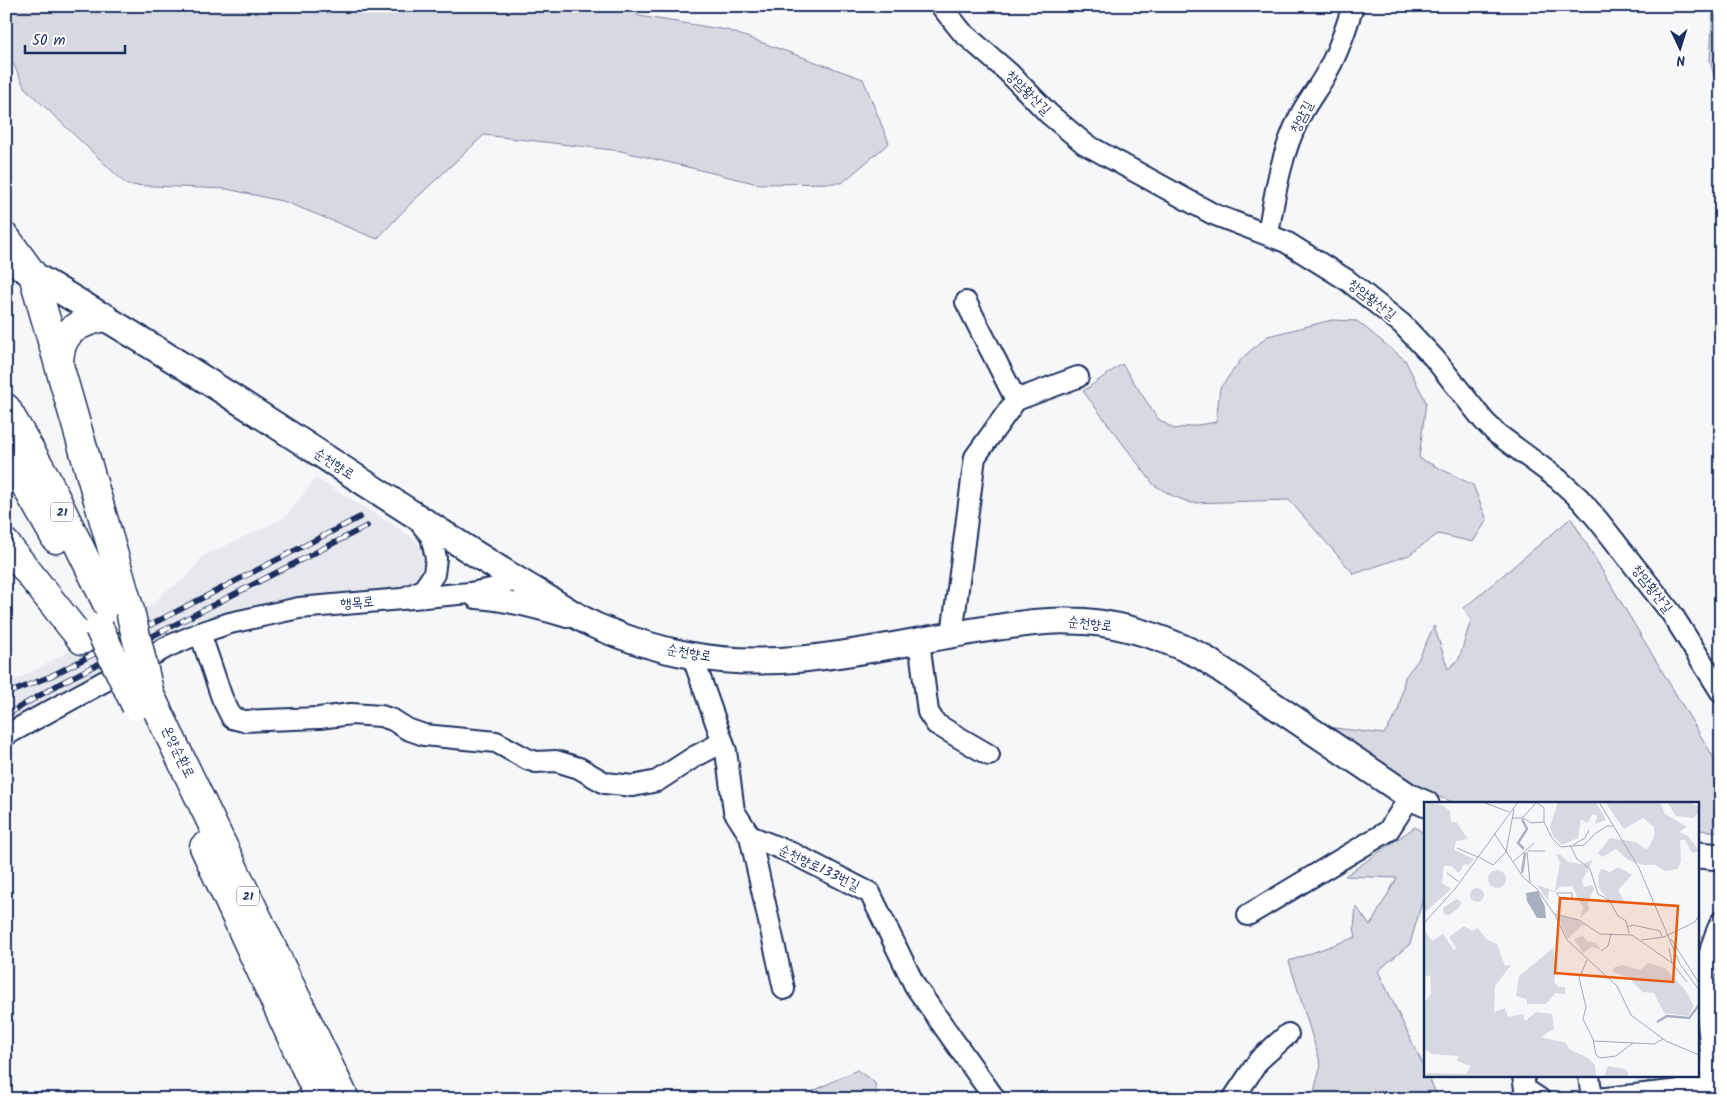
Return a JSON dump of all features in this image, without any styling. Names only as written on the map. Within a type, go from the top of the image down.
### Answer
[{"type":"highway","points":[[6,238],[33,275],[59,363],[106,624],[143,700]]},
{"type":"highway","points":[[59,363],[60,349],[64,337],[75,327],[104,317]]},
{"type":"highway","name":"온양순환로","points":[[6,408],[45,476],[106,624],[143,700],[345,1099]]},
{"type":"highway","name":"온양순환로","points":[[6,451],[106,624]]},
{"type":"highway","points":[[6,544],[106,624]]},
{"type":"highway","name":"온양순환로","points":[[143,700],[320,1099]]},
{"type":"main road","name":"순천향로","points":[[6,259],[173,359],[514,578],[594,625],[640,643],[692,655],[742,660],[790,660],[843,654],[952,634],[1040,622],[1072,621],[1105,624],[1136,630],[1170,641],[1201,656],[1418,801]]},
{"type":"main road","points":[[1700,841],[1716,854]]},
{"type":"street","name":"창암황산길","points":[[940,6],[962,32],[1008,72],[1055,120],[1085,144],[1213,214],[1286,242],[1348,280],[1402,324],[1434,358],[1484,421],[1496,433],[1558,479],[1580,499],[1672,614],[1721,692]]},
{"type":"street","name":"창암길","points":[[1268,234],[1277,183],[1286,149],[1300,116],[1328,70],[1340,44],[1353,6]]},
{"type":"street","points":[[966,302],[1016,400]]},
{"type":"street","points":[[952,634],[975,457],[1016,400],[1078,377]]},
{"type":"street","points":[[399,600],[423,590],[434,574],[436,558],[431,536],[413,514]]},
{"type":"street","name":"행목로","points":[[6,735],[169,646],[230,622],[300,608],[470,594],[496,588],[514,578]]},
{"type":"street","points":[[442,596],[497,600],[541,609],[594,625]]},
{"type":"street","points":[[200,633],[222,698],[232,718],[244,722],[319,718],[351,714],[381,716],[424,735],[496,742],[536,762],[556,761],[579,768],[605,783],[633,786],[657,781],[694,757],[723,742]]},
{"type":"street","points":[[919,641],[928,712],[936,724],[989,755]]},
{"type":"street","points":[[692,655],[726,751],[734,811],[750,836],[784,989]]},
{"type":"street","points":[[1248,915],[1388,831],[1418,801]]},
{"type":"street","name":"순천향로133번길","points":[[750,836],[794,854],[870,893],[915,986],[995,1099]]},
{"type":"street","points":[[1598,1099],[1714,1093],[1705,988],[1714,936],[1721,922]]},
{"type":"street","points":[[1232,1099],[1259,1060],[1288,1034]]},
{"type":"street","points":[[1523,1078],[1525,1089],[1540,1099]]},
{"type":"street","points":[[1589,1078],[1592,1099]]},
{"type":"shaded area","points":[[6,6],[626,6],[639,16],[727,30],[863,79],[889,143],[842,183],[758,184],[621,151],[484,135],[412,202],[377,239],[286,202],[227,189],[127,185],[25,88],[6,49]]},
{"type":"shaded area","points":[[1713,6],[1721,6],[1721,104],[1710,60]]},
{"type":"shaded area","points":[[1332,320],[1357,321],[1405,360],[1426,402],[1419,458],[1473,485],[1487,520],[1473,542],[1438,534],[1409,555],[1354,574],[1289,500],[1191,503],[1173,496],[1154,485],[1083,391],[1122,364],[1158,419],[1174,429],[1216,422],[1220,388],[1243,357],[1268,336]]},
{"type":"shaded area","points":[[316,478],[411,536],[420,547],[423,556],[422,569],[418,579],[409,589],[402,593],[317,596],[223,615],[6,729],[6,684],[32,672],[154,603],[166,591],[185,579],[203,556],[284,518]]},
{"type":"shaded area","points":[[1571,518],[1721,770],[1721,832],[1700,830],[1700,802],[1453,802],[1413,787],[1327,727],[1384,734],[1398,712],[1405,677],[1418,660],[1434,626],[1448,669],[1459,659],[1471,620],[1464,608]]},
{"type":"shaded area","points":[[1415,827],[1424,834],[1424,895],[1410,944],[1378,971],[1424,1067],[1424,1078],[1429,1078],[1439,1099],[1312,1099],[1321,1065],[1289,961],[1356,937],[1354,928],[1356,906],[1370,926],[1397,878],[1345,876]]},
{"type":"shaded area","points":[[857,1070],[875,1083],[877,1099],[807,1099],[809,1093]]},
{"type":"railway","points":[[6,694],[51,676],[360,517]]},
{"type":"railway","points":[[6,715],[61,683],[367,526]]}]
